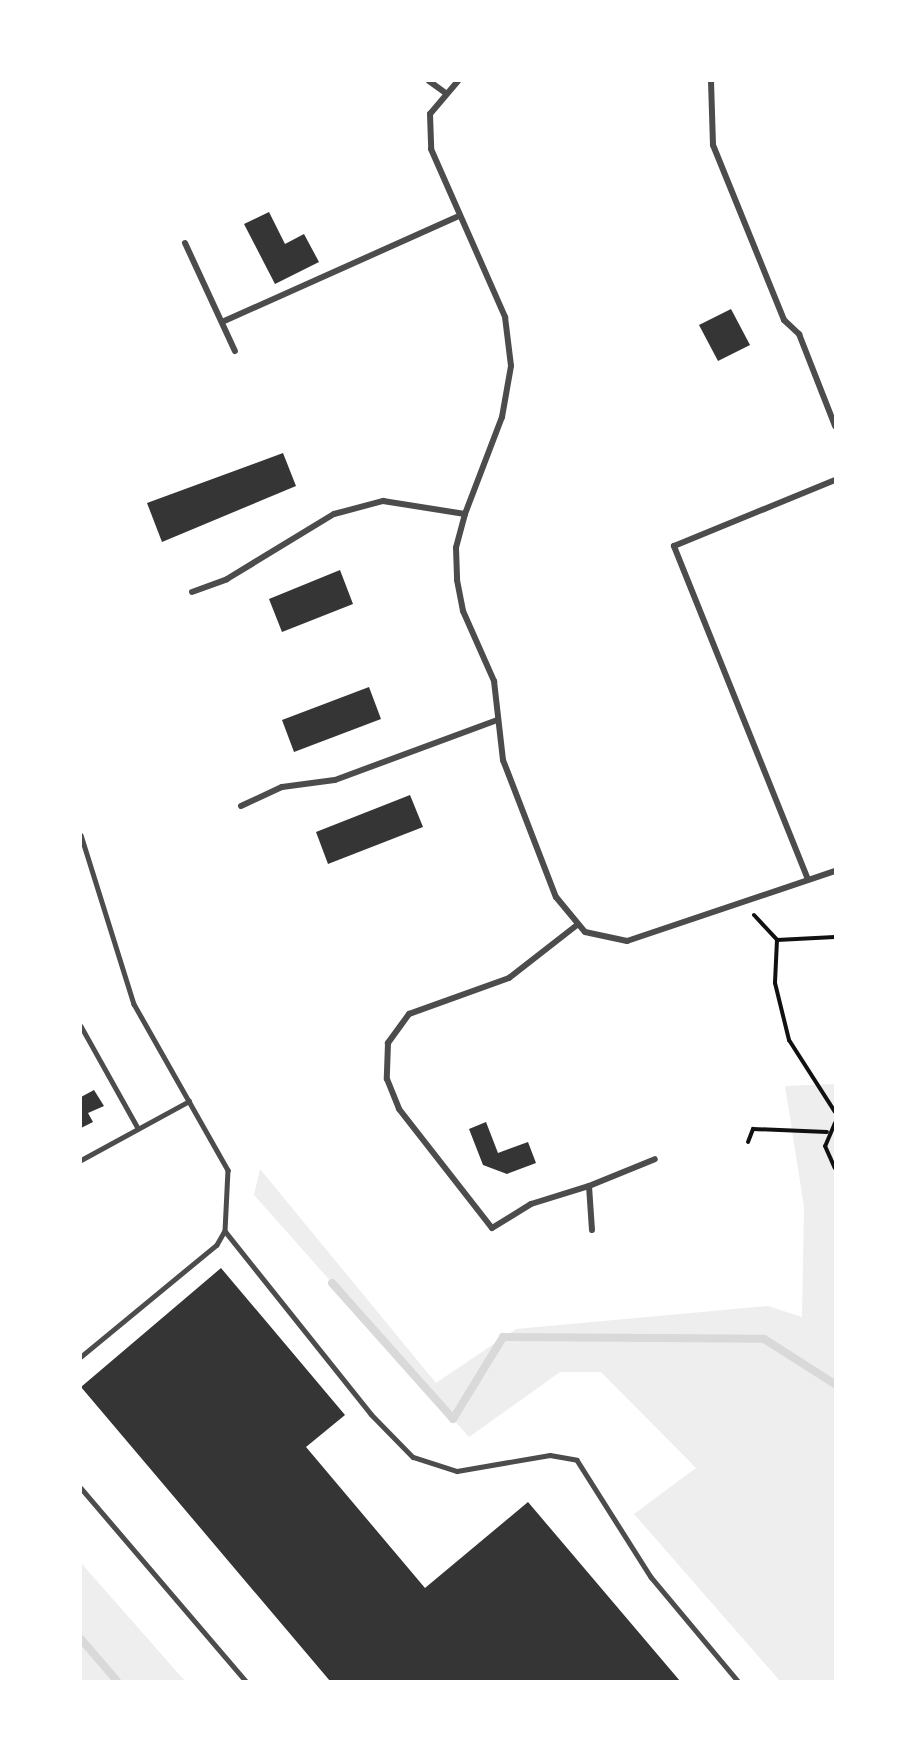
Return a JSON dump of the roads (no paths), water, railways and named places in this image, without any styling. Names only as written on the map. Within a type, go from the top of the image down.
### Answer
[{"type":"street","points":[[429,81],[444,92]]},
{"type":"street","points":[[458,81],[444,92],[430,114],[431,149],[457,218],[505,318],[511,366],[502,417],[465,514],[456,548],[457,580],[463,611],[494,681],[502,760],[556,897],[577,925],[595,937],[627,941],[807,877],[835,872]]},
{"type":"street","points":[[711,81],[713,145],[784,320],[799,334],[835,426]]},
{"type":"street","points":[[222,322],[457,218]]},
{"type":"street","points":[[185,243],[235,351]]},
{"type":"street","points":[[807,877],[674,546],[835,480]]},
{"type":"street","points":[[192,592],[227,579],[334,514],[383,501],[465,514]]},
{"type":"street","points":[[241,806],[282,787],[335,780],[497,720]]},
{"type":"street","points":[[577,925],[509,978],[409,1014],[388,1042],[387,1079],[399,1109],[492,1228],[531,1204],[589,1186],[655,1159]]},
{"type":"street","points":[[589,1186],[592,1230]]},
{"type":"lane","points":[[81,835],[134,1004],[228,1170],[225,1231],[217,1245],[81,1357]]},
{"type":"lane","points":[[81,1026],[138,1128]]},
{"type":"lane","points":[[81,1160],[189,1101]]},
{"type":"lane","points":[[225,1231],[413,1457],[457,1471],[550,1455],[577,1460],[651,1576],[738,1681]]},
{"type":"lane","points":[[81,1488],[246,1681]]},
{"type":"waterway","points":[[332,1283],[453,1419],[503,1337],[764,1339],[835,1384]]},
{"type":"waterway","points":[[81,1639],[117,1681]]}]
